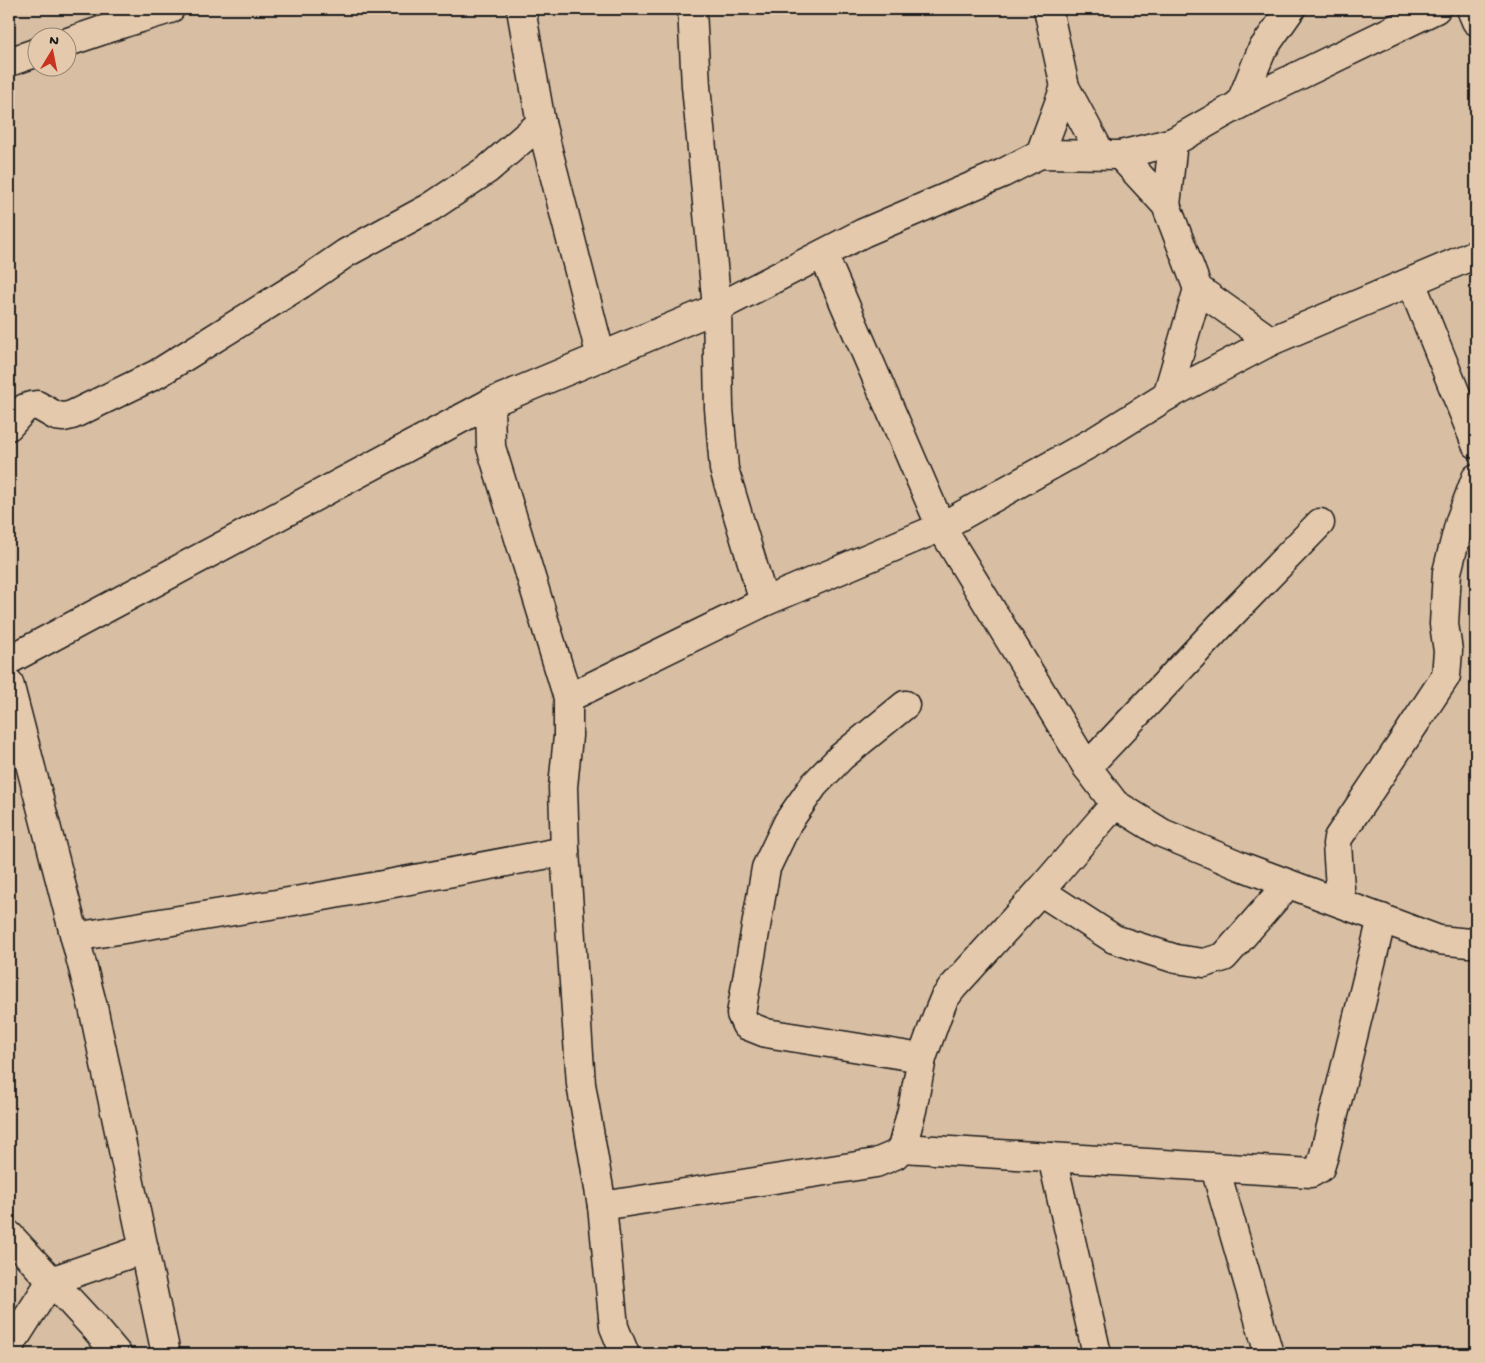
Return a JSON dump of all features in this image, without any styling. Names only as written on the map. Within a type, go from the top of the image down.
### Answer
[{"type":"street","points":[[78,37],[124,16],[170,9]]},
{"type":"street","points":[[521,9],[541,123],[601,357]]},
{"type":"street","points":[[692,9],[696,86],[718,308],[719,408],[724,469],[764,602]]},
{"type":"street","points":[[1048,9],[1065,87],[1110,154],[1166,206],[1198,289],[1271,341]]},
{"type":"street","points":[[1240,104],[1262,50],[1291,9]]},
{"type":"street","points":[[9,660],[490,403],[718,308],[863,233],[1003,173],[1040,154],[1110,154],[1173,142],[1240,104],[1436,9]]},
{"type":"street","points":[[1471,9],[1476,21]]},
{"type":"street","points":[[9,62],[28,55]]},
{"type":"street","points":[[1040,154],[1065,87]]},
{"type":"street","points":[[9,426],[25,408],[37,405],[56,416],[72,415],[157,374],[301,284],[346,253],[431,207],[488,170],[541,123]]},
{"type":"street","points":[[1166,206],[1173,142]]},
{"type":"street","points":[[823,254],[941,527],[1087,767],[1115,804],[1162,833],[1288,884],[1439,940],[1469,944],[1476,941]]},
{"type":"street","points":[[568,698],[764,602],[941,527],[1098,439],[1167,396],[1271,341],[1476,254]]},
{"type":"street","points":[[1411,282],[1476,444]]},
{"type":"street","points":[[1167,396],[1198,289]]},
{"type":"street","points":[[490,403],[491,447],[568,698],[568,736],[563,787],[565,852],[580,1084],[602,1206],[614,1327],[625,1354]]},
{"type":"street","points":[[455,422],[491,447]]},
{"type":"street","points":[[1341,903],[1336,844],[1338,838],[1446,676],[1448,651],[1444,624],[1446,572],[1460,521],[1476,478]]},
{"type":"street","points":[[1087,767],[1220,625],[1320,523]]},
{"type":"street","points":[[9,683],[93,1007],[166,1354]]},
{"type":"street","points":[[905,705],[841,757],[814,785],[788,822],[766,868],[741,1014],[746,1025],[766,1032],[922,1058]]},
{"type":"street","points":[[602,1206],[876,1163],[895,1154],[902,1148],[912,1110],[922,1058],[936,1016],[944,999],[1115,804]]},
{"type":"street","points":[[75,937],[313,898],[565,852]]},
{"type":"street","points":[[1040,891],[1114,939],[1176,959],[1204,963],[1224,957],[1288,884]]},
{"type":"street","points":[[902,1148],[1311,1173],[1320,1168],[1382,918]]},
{"type":"street","points":[[1052,1157],[1097,1354]]},
{"type":"street","points":[[1215,1168],[1269,1354]]},
{"type":"street","points":[[9,1235],[96,1329],[116,1354]]},
{"type":"street","points":[[9,1347],[51,1281],[144,1249]]}]
